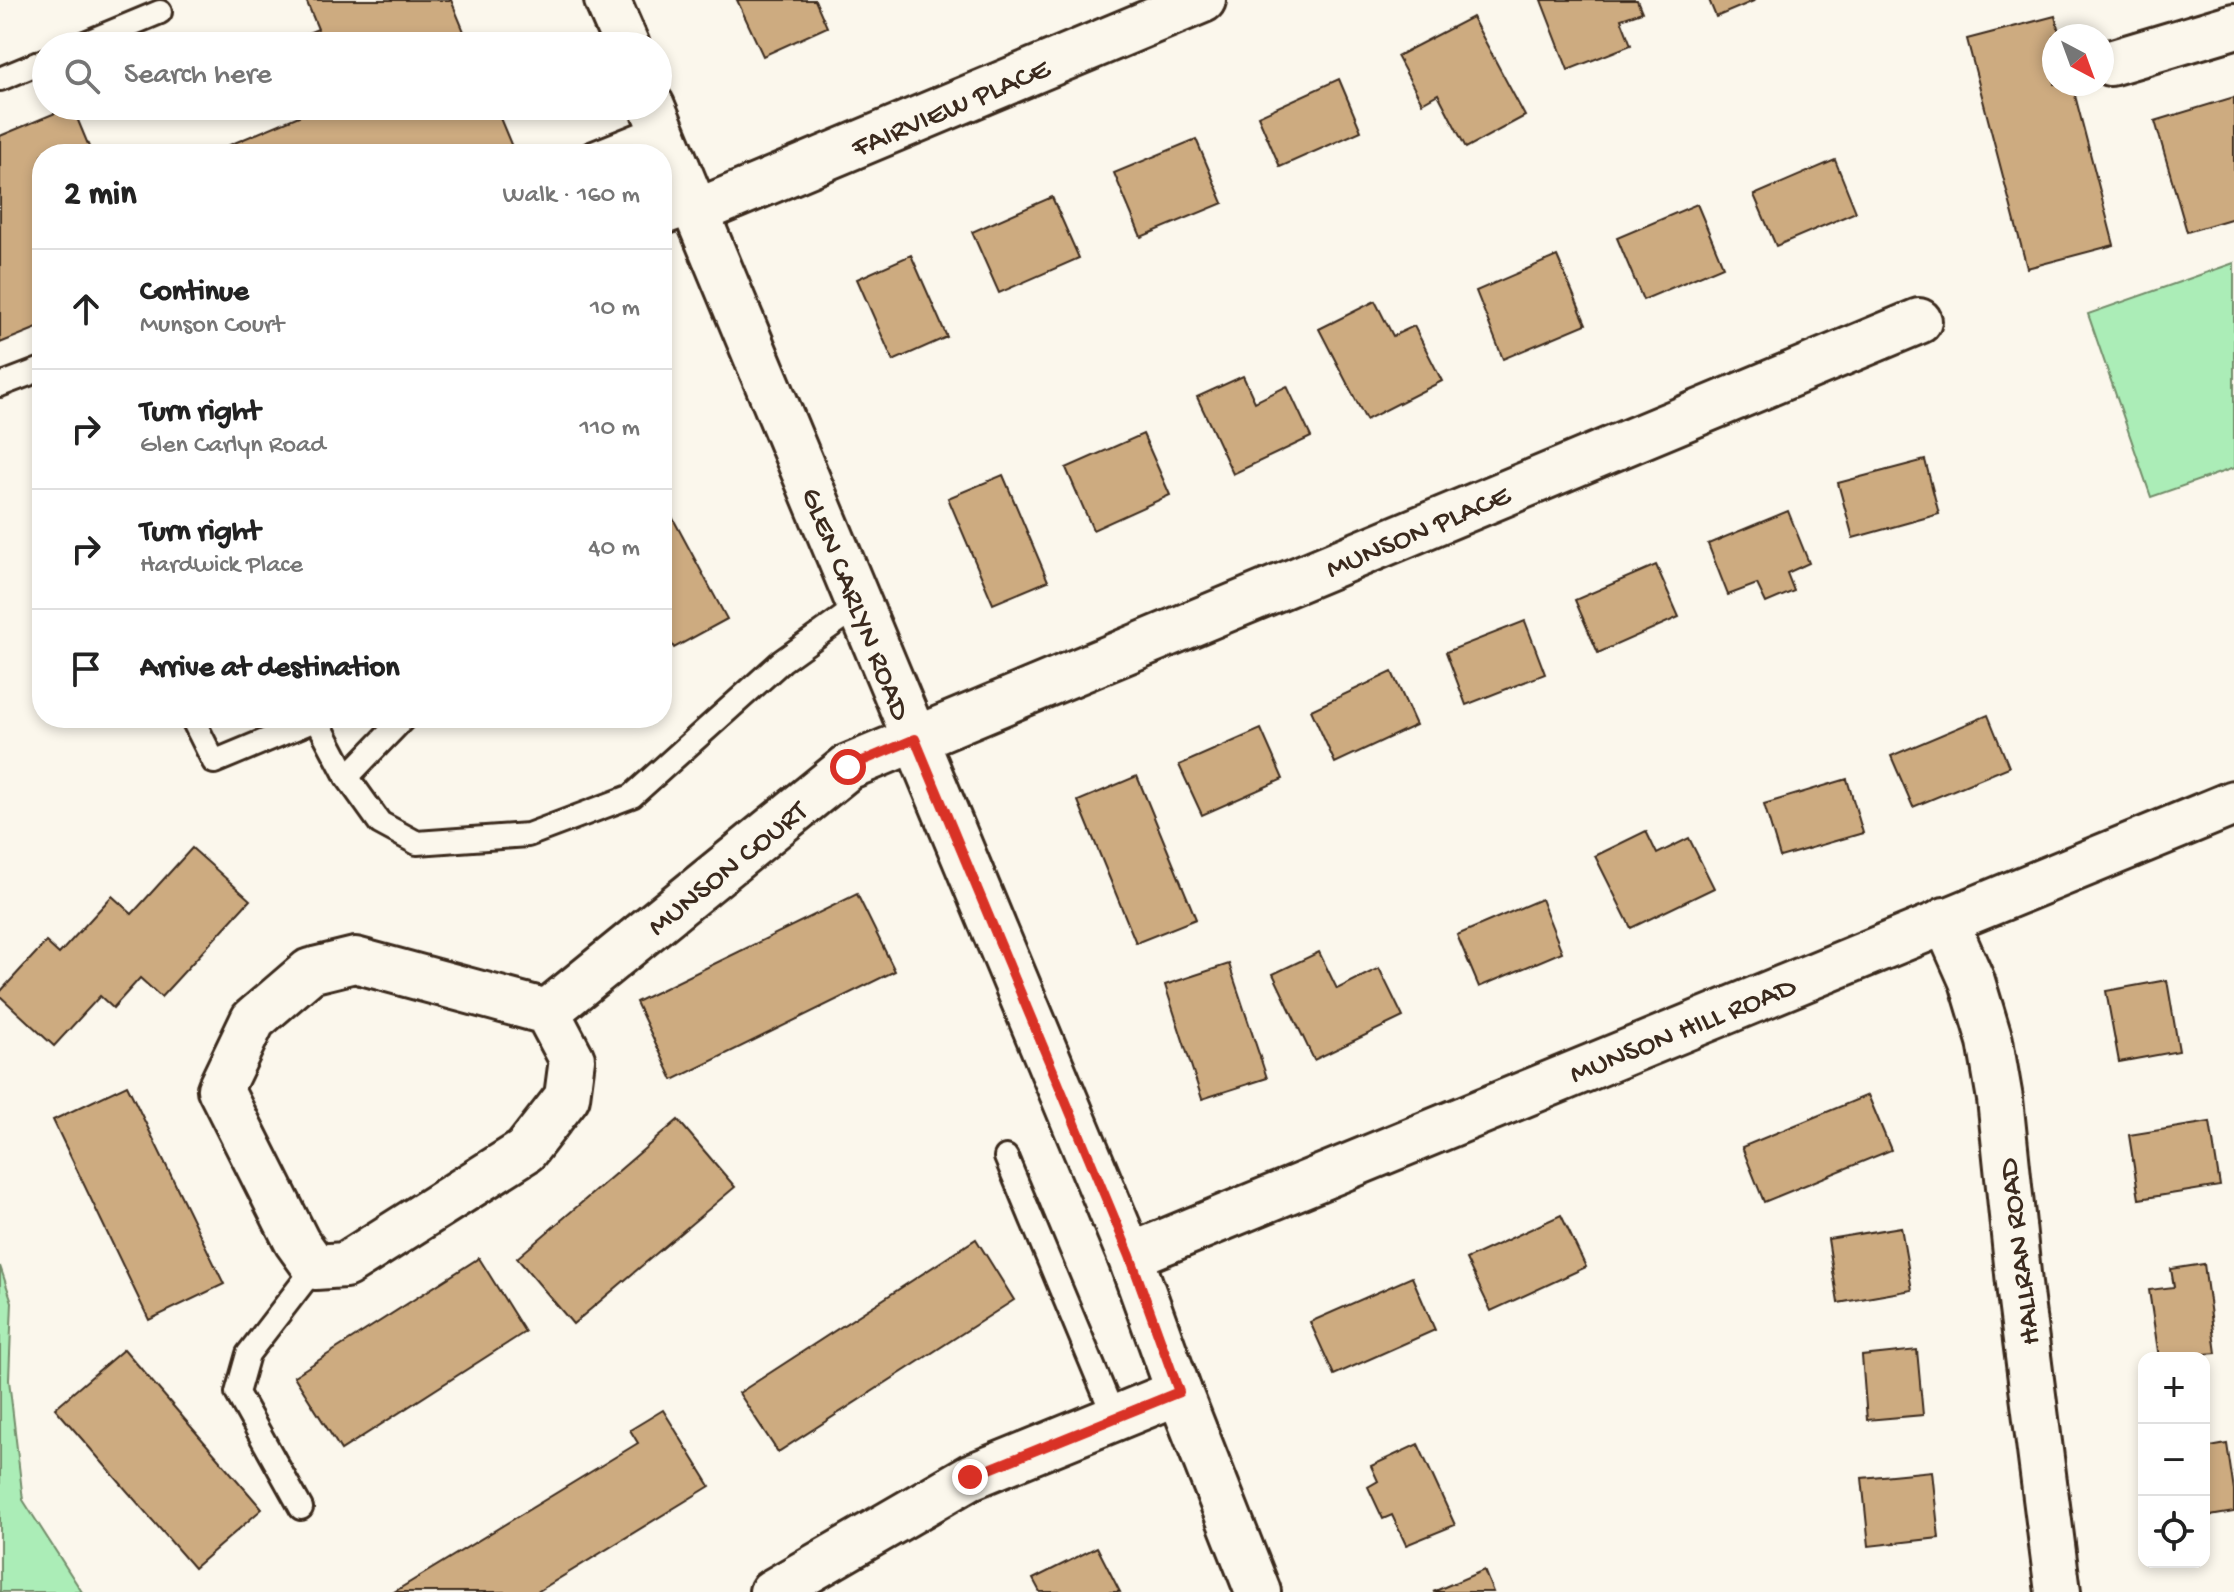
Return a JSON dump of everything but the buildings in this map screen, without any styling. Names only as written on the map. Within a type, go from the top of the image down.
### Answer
[{"type":"street","points":[[607,0],[621,32]]},
{"type":"street","name":"FAIRVIEW PLACE","points":[[679,218],[1203,0]]},
{"type":"street","points":[[2114,62],[2234,26]]},
{"type":"street","name":"GLEN CARLYN ROAD","points":[[657,120],[662,144]]},
{"type":"street","name":"GLEN CARLYN ROAD","points":[[672,187],[679,218],[860,605],[1130,1256],[1179,1392],[1258,1592]]},
{"type":"street","name":"MUNSON PLACE","points":[[915,739],[1919,321]]},
{"type":"street","name":"MUNSON COURT","points":[[547,1012],[848,767],[915,739]]},
{"type":"street","name":"MUNSON HILL ROAD","points":[[1130,1256],[2234,803]]},
{"type":"street","name":"HALLRAN ROAD","points":[[1945,920],[1972,981],[1990,1041],[2000,1099],[2020,1293],[2058,1592]]},
{"type":"street","points":[[355,960],[547,1012],[572,1059],[567,1097],[525,1151],[345,1265],[315,1267],[297,1242],[220,1089],[253,1020],[310,971],[355,960]]},
{"type":"street","points":[[772,1592],[970,1477],[1179,1392]]},
{"type":"lane","points":[[112,32],[160,12]]},
{"type":"lane","points":[[0,79],[32,66]]},
{"type":"lane","points":[[608,144],[649,120]]},
{"type":"lane","points":[[0,385],[32,373]]},
{"type":"lane","points":[[321,728],[347,777],[380,823],[417,843],[528,835],[632,796],[782,661],[860,605]]},
{"type":"lane","points":[[197,728],[214,762],[295,728]]},
{"type":"lane","points":[[347,777],[394,728]]},
{"type":"lane","points":[[1006,1157],[1115,1419]]},
{"type":"lane","points":[[301,1508],[237,1393],[248,1354],[315,1267]]},
{"type":"green space","points":[[2234,263],[2234,468],[2151,497],[2088,314]]},
{"type":"green space","points":[[0,1266],[12,1302],[9,1380],[23,1500],[82,1592],[0,1592]]},
{"type":"route","points":[[848,767],[915,739],[1130,1256],[1179,1392],[970,1477]]}]
